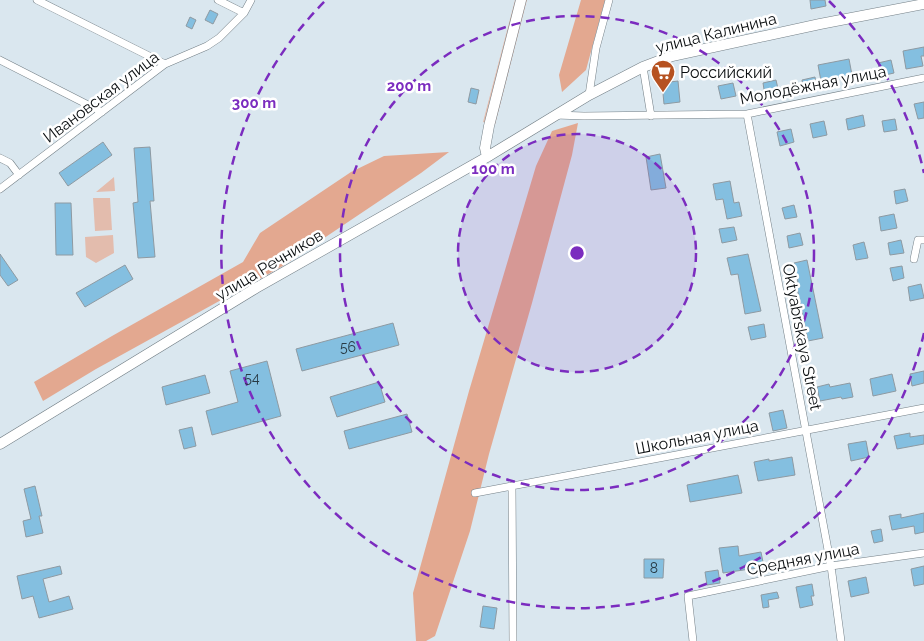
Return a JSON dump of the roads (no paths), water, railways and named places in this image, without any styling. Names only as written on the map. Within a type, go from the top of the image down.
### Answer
[{"type":"street","points":[[37,0],[165,64]]},
{"type":"street","points":[[218,0],[244,13]]},
{"type":"street","name":"Ивановская улица","points":[[0,189],[165,64],[208,46],[230,29],[244,13],[251,0]]},
{"type":"street","points":[[487,157],[485,148],[487,133],[521,0]]},
{"type":"street","points":[[589,95],[596,48],[609,0]]},
{"type":"street","name":"улица Калинина","points":[[556,115],[589,95],[643,67],[672,56],[924,4]]},
{"type":"street","points":[[0,60],[102,112]]},
{"type":"street","points":[[643,67],[651,116]]},
{"type":"street","name":"Молодёжная улица","points":[[556,115],[747,114],[924,78]]},
{"type":"street","name":"Oktyabrskaya Street","points":[[747,114],[831,566],[840,641]]},
{"type":"street","name":"улица Речников","points":[[0,444],[256,288],[487,157],[556,115]]},
{"type":"street","points":[[0,158],[10,163],[19,175]]},
{"type":"street","points":[[914,259],[918,240],[924,240]]},
{"type":"street","name":"Школьная улица","points":[[475,493],[924,408]]},
{"type":"street","points":[[512,486],[513,641]]},
{"type":"street","name":"Средняя улица","points":[[693,641],[688,596],[831,566],[924,552]]},
{"type":"place","name":"Российский","points":[[663,93]]}]
